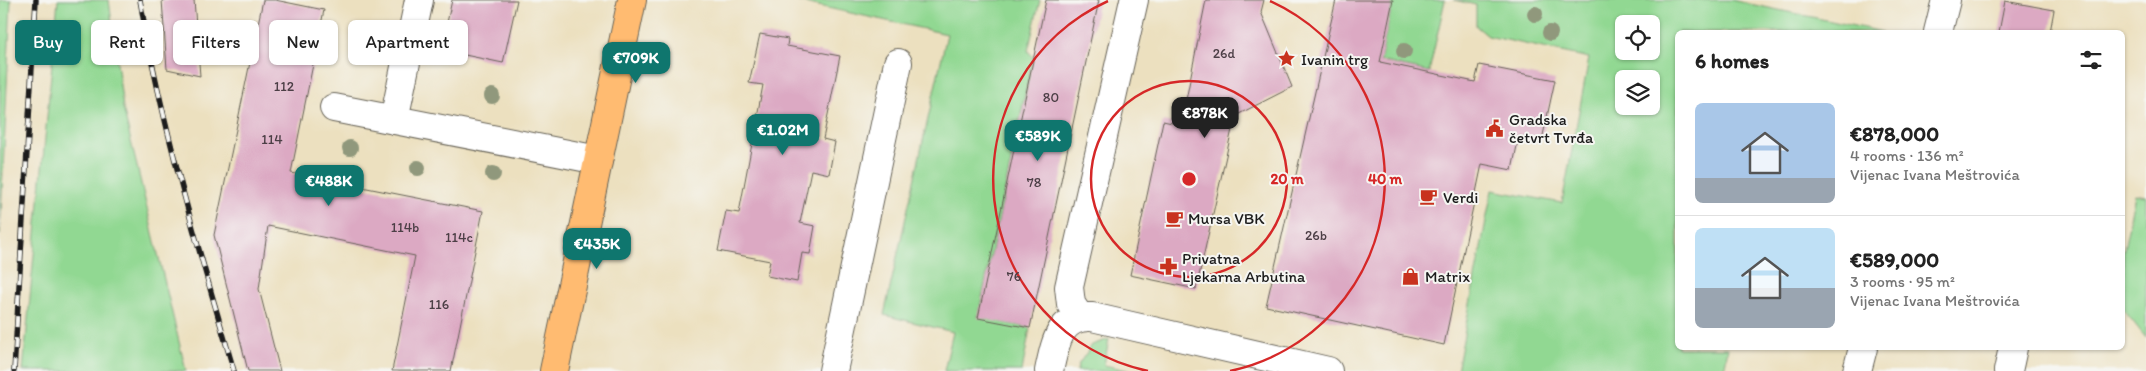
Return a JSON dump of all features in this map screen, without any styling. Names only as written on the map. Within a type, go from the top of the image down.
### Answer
[{"type":"main road","points":[[554,371],[632,0]]},
{"type":"street","points":[[394,120],[419,0]]},
{"type":"street","points":[[1079,316],[1071,304],[1069,287],[1134,0]]},
{"type":"street","points":[[1938,30],[1946,0]]},
{"type":"street","points":[[834,371],[898,63]]},
{"type":"street","points":[[334,108],[598,160]]},
{"type":"street","points":[[1048,371],[1060,332],[1079,316],[1092,317],[1328,371]]},
{"type":"street","points":[[1858,371],[1863,350]]},
{"type":"street","points":[[2008,371],[2013,350]]},
{"type":"green space","points":[[0,0],[11,0],[0,235]]},
{"type":"green space","points":[[58,0],[109,0],[112,20],[91,20],[91,65],[117,65],[123,108],[186,371],[23,371],[52,65],[81,65],[81,20],[56,20]]},
{"type":"green space","points":[[791,0],[1040,0],[1028,51],[1033,57],[978,317],[1030,328],[1022,371],[944,371],[953,332],[884,315],[947,34]]},
{"type":"green space","points":[[1393,0],[1445,0],[1429,72],[1380,61]]},
{"type":"green space","points":[[1454,0],[1731,0],[1874,30],[1675,30],[1675,350],[1728,350],[1724,371],[1457,371],[1492,190],[1562,203],[1589,58],[1488,36],[1476,26],[1476,5]]},
{"type":"green space","points":[[2135,194],[2146,196],[2146,338],[2125,312],[2125,244]]},
{"type":"green space","points":[[1109,339],[1104,365],[1132,371],[1077,371],[1078,365],[1092,345]]},
{"type":"building","points":[[162,0],[194,0],[196,20],[173,20],[173,65],[199,65],[200,76],[167,69]]},
{"type":"building","points":[[263,0],[275,0],[324,10],[322,20],[269,20],[269,65],[313,65],[291,173],[483,211],[451,371],[392,371],[415,256],[268,226],[259,289],[280,371],[248,371],[214,235],[249,65],[259,65],[259,20]]},
{"type":"building","points":[[452,0],[517,0],[503,63],[468,56],[468,20],[448,20]]},
{"type":"building","points":[[1046,0],[1099,0],[1030,328],[978,318]]},
{"type":"building","points":[[1206,0],[1264,0],[1261,12],[1292,87],[1235,116],[1196,289],[1130,275],[1163,121],[1181,125]]},
{"type":"building","points":[[1336,0],[1393,0],[1380,62],[1475,82],[1479,65],[1555,80],[1542,140],[1519,136],[1512,170],[1482,164],[1444,345],[1266,306]]},
{"type":"building","points":[[2005,1],[2054,10],[2050,30],[1999,30]]},
{"type":"building","points":[[760,34],[788,39],[787,46],[840,56],[823,139],[835,142],[829,174],[811,170],[800,223],[815,226],[810,254],[802,253],[797,282],[767,276],[770,261],[718,251],[726,211],[739,213],[763,85],[749,83]]},
{"type":"railway","points":[[14,371],[36,0]]},
{"type":"railway","points":[[140,0],[170,140],[194,233],[234,371]]},
{"type":"place","name":"Ivanin trg","points":[[1287,59]]},
{"type":"place","name":"Gradska četvrt Tvrđa","points":[[1495,128]]},
{"type":"place","name":"Verdi","points":[[1429,197]]},
{"type":"place","name":"Mursa VBK","points":[[1174,218]]},
{"type":"place","name":"Privatna Ljekarna Arbutina","points":[[1168,267]]},
{"type":"place","name":"Matrix","points":[[1411,276]]}]
